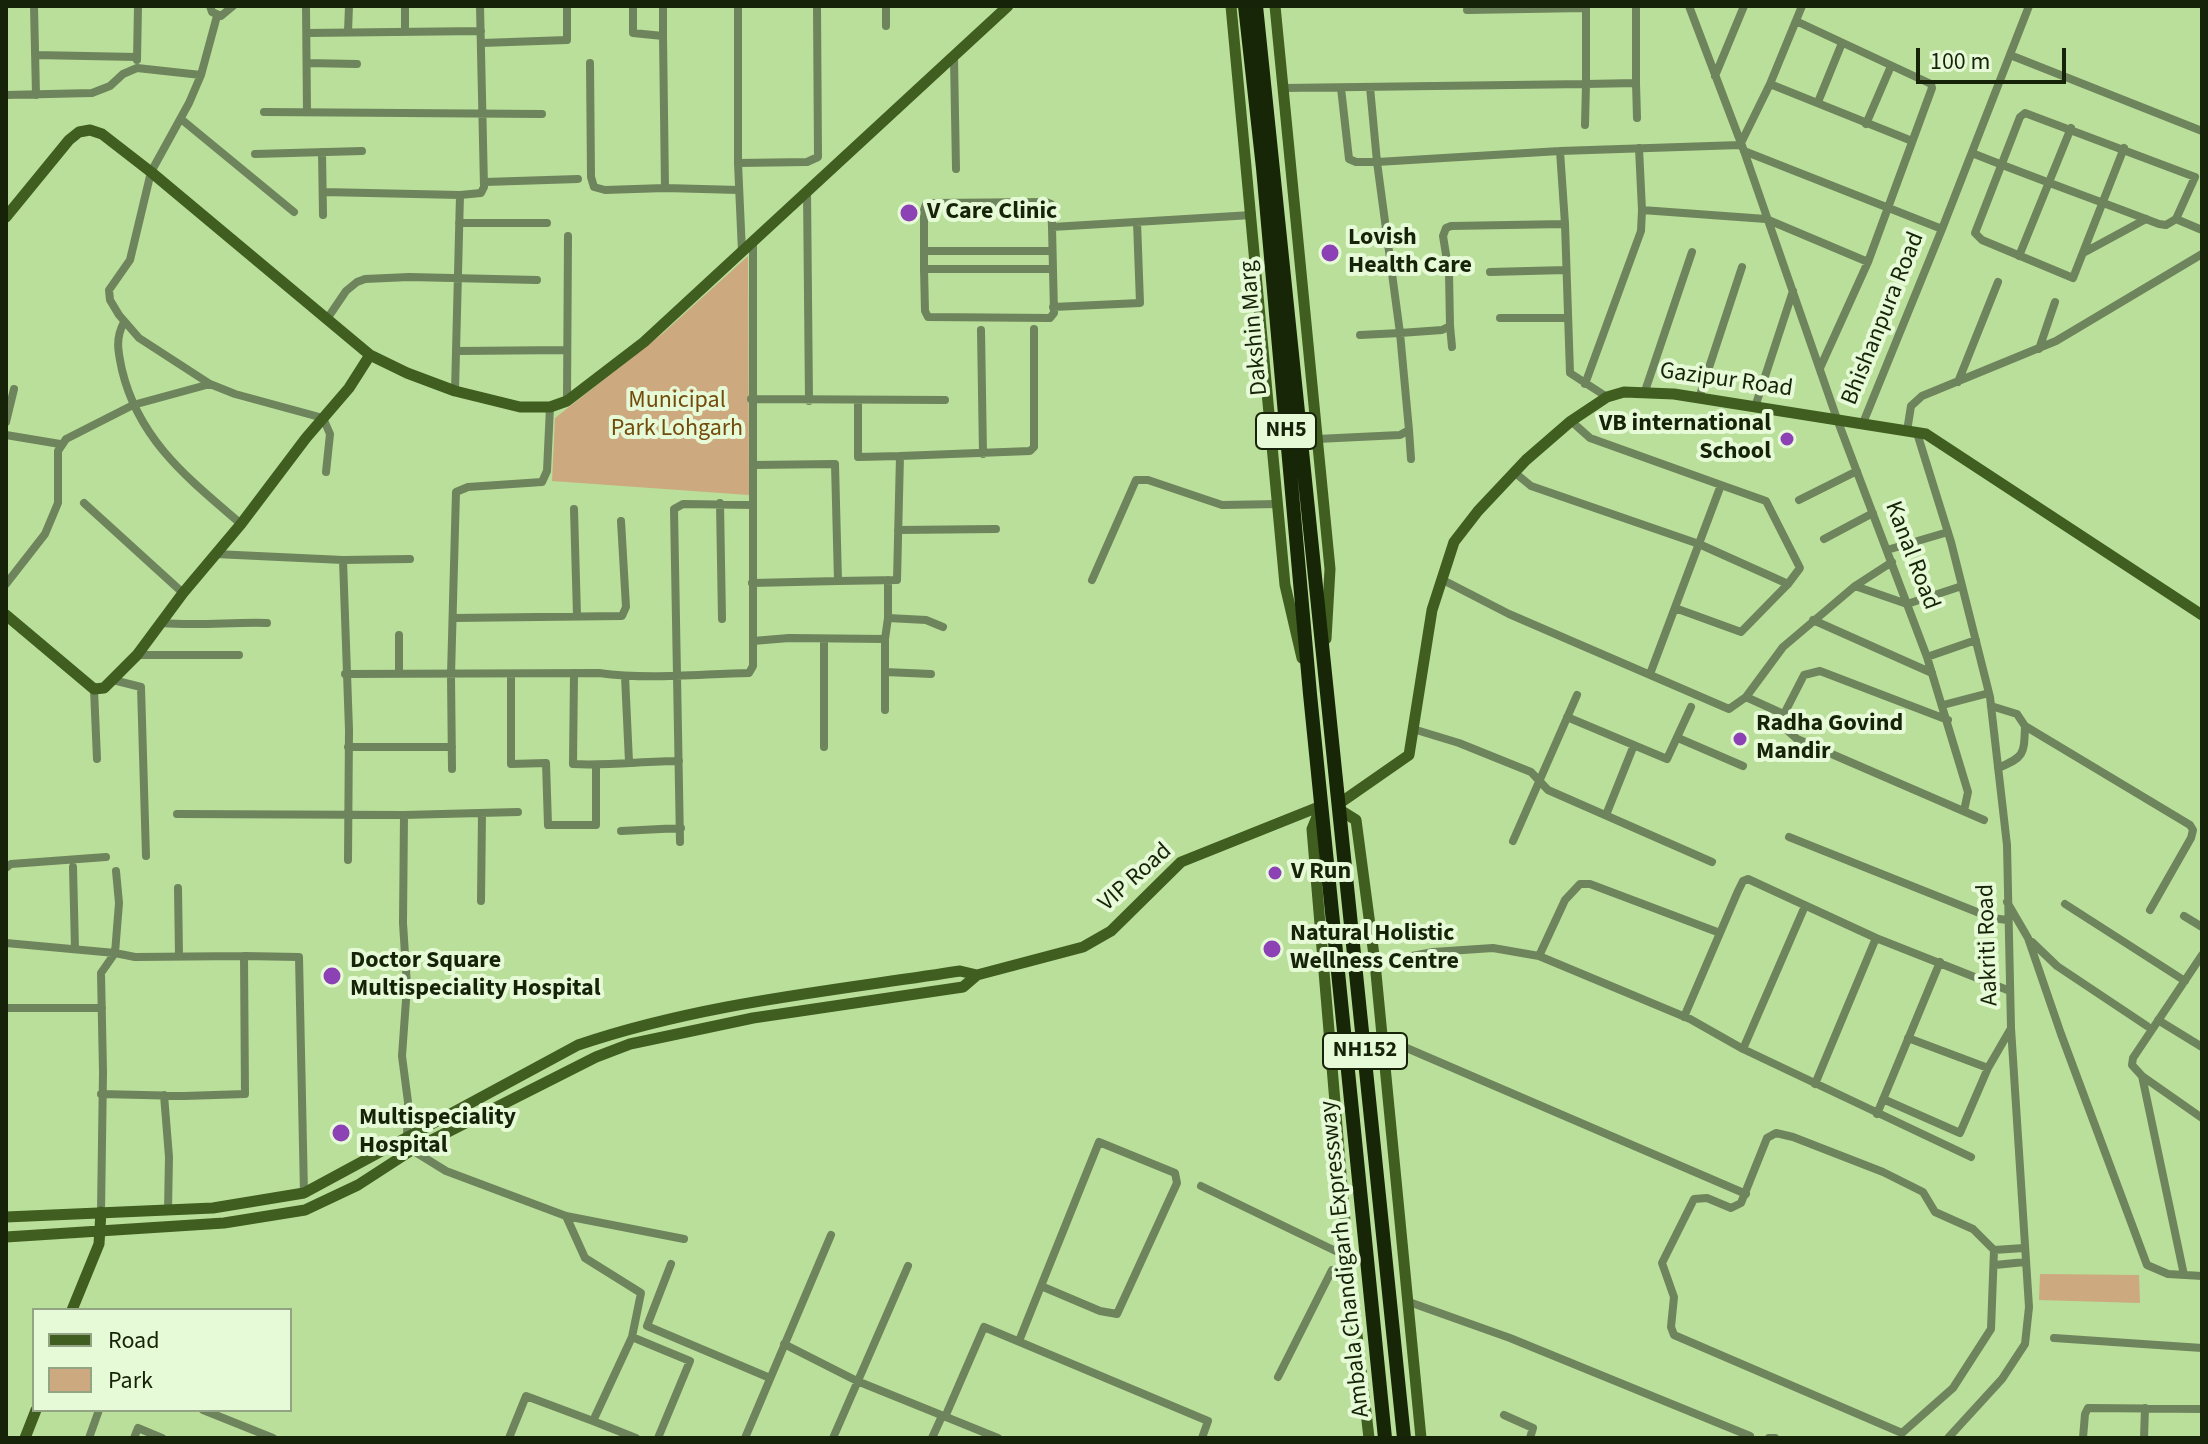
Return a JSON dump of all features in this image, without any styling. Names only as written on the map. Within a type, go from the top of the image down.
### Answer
[{"type":"highway","name":"Dakshin Marg","points":[[1245,6],[1268,168],[1310,694]]},
{"type":"highway","name":"NH5","points":[[1256,6],[1268,168],[1325,663]]},
{"type":"highway","name":"Ambala Chandigarh Expressway","points":[[1325,663],[1404,1438]]},
{"type":"highway","name":"Ambala Chandigarh Expressway","points":[[1310,694],[1385,1438]]},
{"type":"street","points":[[34,6],[36,95]]},
{"type":"street","points":[[137,68],[138,6]]},
{"type":"street","points":[[210,6],[217,16]]},
{"type":"street","points":[[306,6],[307,112]]},
{"type":"street","points":[[348,32],[349,6]]},
{"type":"street","points":[[405,6],[405,32]]},
{"type":"street","points":[[323,192],[481,193],[485,182],[480,6]]},
{"type":"street","points":[[482,43],[567,40],[567,6]]},
{"type":"street","points":[[633,6],[633,33],[663,36]]},
{"type":"street","points":[[663,6],[665,188]]},
{"type":"street","points":[[738,6],[738,163],[742,253]]},
{"type":"street","points":[[738,163],[807,162],[818,157],[817,6]]},
{"type":"street","points":[[886,6],[886,26]]},
{"type":"street","points":[[8,212],[79,132],[90,130],[102,134],[370,355],[455,391],[520,407],[550,407],[567,401],[644,342],[1008,6]]},
{"type":"street","name":"NH152","points":[[1231,6],[1285,585],[1310,694]]},
{"type":"street","name":"NH152","points":[[1275,6],[1330,569],[1325,663]]},
{"type":"street","points":[[1636,6],[1637,118]]},
{"type":"street","name":"Kanal Road","points":[[1689,6],[1837,419],[1927,657],[1968,792],[1964,811]]},
{"type":"street","points":[[1715,77],[1744,6]]},
{"type":"street","points":[[1742,148],[1802,6]]},
{"type":"street","name":"Bhishanpura Road","points":[[1863,423],[2029,6]]},
{"type":"street","points":[[217,16],[230,7]]},
{"type":"street","points":[[1467,10],[1586,7],[1585,125]]},
{"type":"street","points":[[217,16],[201,75],[151,172],[130,260],[109,290],[110,300],[139,338],[210,384],[323,418]]},
{"type":"street","points":[[1796,21],[1931,84],[1932,88],[1868,262],[1819,369]]},
{"type":"street","points":[[307,33],[481,31]]},
{"type":"street","points":[[1818,102],[1842,43]]},
{"type":"street","points":[[35,55],[137,57]]},
{"type":"street","points":[[2010,55],[2202,131]]},
{"type":"street","points":[[954,58],[956,169]]},
{"type":"street","points":[[307,63],[357,64]]},
{"type":"street","points":[[590,63],[591,177],[594,187],[605,190],[739,190]]},
{"type":"street","points":[[1866,124],[1891,66]]},
{"type":"street","points":[[6,95],[101,91],[123,74],[137,68],[201,75]]},
{"type":"street","points":[[1283,88],[1636,83]]},
{"type":"street","points":[[1770,84],[1912,141]]},
{"type":"street","points":[[1370,87],[1400,333],[1411,459]]},
{"type":"street","points":[[1341,88],[1349,159],[1356,162],[1639,148],[1742,148],[1942,229]]},
{"type":"street","points":[[264,112],[542,114]]},
{"type":"street","points":[[1972,153],[2002,166],[2050,184],[2104,203],[2146,219],[2166,225],[2176,219],[2198,178],[2124,148],[2071,128],[2025,113],[2020,117],[2002,166],[1975,233],[1982,240],[2073,278],[2104,203],[2124,148]]},
{"type":"street","points":[[181,119],[294,212]]},
{"type":"street","points":[[2019,256],[2071,128]]},
{"type":"street","points":[[1585,384],[1638,242],[1642,210],[1639,148]]},
{"type":"street","points":[[255,154],[362,151]]},
{"type":"street","points":[[1560,151],[1570,373],[1607,397]]},
{"type":"street","points":[[322,152],[323,215]]},
{"type":"street","points":[[485,182],[578,179]]},
{"type":"street","points":[[807,191],[809,401]]},
{"type":"street","points":[[455,391],[460,195]]},
{"type":"street","points":[[1046,202],[1051,204],[1052,227],[1053,317],[928,317],[925,311],[924,269],[926,204],[1046,202]]},
{"type":"street","points":[[1642,210],[1766,219],[1868,262]]},
{"type":"street","points":[[1052,227],[1252,215]]},
{"type":"street","points":[[2084,252],[2146,219]]},
{"type":"street","points":[[2176,219],[2202,230]]},
{"type":"street","points":[[1053,307],[1140,303],[1137,222]]},
{"type":"street","points":[[459,223],[547,223]]},
{"type":"street","points":[[1452,347],[1449,273],[1443,236],[1446,228],[1565,224]]},
{"type":"street","points":[[567,401],[568,236]]},
{"type":"street","points":[[345,674],[599,673],[678,677],[749,673],[753,666],[753,242]]},
{"type":"street","points":[[924,251],[1051,251]]},
{"type":"street","points":[[1645,391],[1692,252]]},
{"type":"street","points":[[1912,432],[1908,414],[1922,396],[2039,349],[2077,330],[2202,254]]},
{"type":"street","points":[[1699,398],[1742,267]]},
{"type":"street","points":[[924,269],[1052,269]]},
{"type":"street","points":[[1490,272],[1566,270]]},
{"type":"street","points":[[327,319],[346,291],[357,282],[409,277],[537,280]]},
{"type":"street","points":[[1958,382],[1998,282]]},
{"type":"street","points":[[1755,407],[1793,291]]},
{"type":"street","points":[[2039,349],[2055,302]]},
{"type":"street","points":[[1500,318],[1567,318]]},
{"type":"street","points":[[124,322],[118,335],[118,349],[133,405],[142,423],[178,468],[241,524]]},
{"type":"street","points":[[1360,335],[1442,330],[1450,326]]},
{"type":"street","points":[[858,401],[858,457],[1024,452],[1034,447],[1034,329]]},
{"type":"street","points":[[981,330],[983,454]]},
{"type":"street","points":[[457,351],[567,350]]},
{"type":"street","points":[[6,615],[94,689],[104,688],[137,655],[183,593],[349,388],[370,355]]},
{"type":"street","points":[[6,584],[45,534],[58,503],[60,444],[133,405],[210,384]]},
{"type":"street","points":[[6,422],[14,389]]},
{"type":"street","name":"Gazipur Road","points":[[1340,807],[1409,755],[1432,610],[1454,542],[1514,472],[1571,421],[1607,397],[1645,391],[1926,434],[2202,615]]},
{"type":"street","points":[[751,399],[945,400]]},
{"type":"street","points":[[452,769],[456,492],[468,487],[542,482],[547,471],[550,407]]},
{"type":"street","points":[[323,418],[330,434],[326,472]]},
{"type":"street","points":[[1571,421],[1590,438],[1766,501],[1800,568],[1788,584],[1741,632],[1675,608]]},
{"type":"street","points":[[1317,439],[1400,435],[1409,430]]},
{"type":"street","name":"Aakriti Road","points":[[1912,432],[1948,532],[1991,706],[2007,845],[2011,1028],[2029,1307],[2025,1344],[2002,1379],[1948,1438]]},
{"type":"street","points":[[6,435],[60,444]]},
{"type":"street","points":[[752,583],[897,580],[900,456]]},
{"type":"street","points":[[753,465],[835,464],[838,581]]},
{"type":"street","points":[[1799,500],[1857,471]]},
{"type":"street","points":[[1514,472],[1531,486],[1699,544],[1788,584]]},
{"type":"street","points":[[1092,580],[1136,480],[1148,480],[1222,505],[1278,504]]},
{"type":"street","points":[[1650,674],[1721,485]]},
{"type":"street","points":[[84,503],[183,593]]},
{"type":"street","points":[[720,503],[722,619]]},
{"type":"street","points":[[680,842],[674,509],[683,504],[753,505]]},
{"type":"street","points":[[574,509],[577,616]]},
{"type":"street","points":[[1824,539],[1873,513]]},
{"type":"street","points":[[453,618],[622,616],[626,607],[621,521]]},
{"type":"street","points":[[898,530],[996,529]]},
{"type":"street","points":[[1887,550],[1948,532]]},
{"type":"street","points":[[215,554],[343,560],[410,559]]},
{"type":"street","points":[[343,560],[348,860]]},
{"type":"street","points":[[1441,579],[1509,614],[1729,709],[1746,697],[1783,647],[1855,586],[1892,562]]},
{"type":"street","points":[[885,710],[888,580]]},
{"type":"street","points":[[1855,586],[1907,604],[1962,586]]},
{"type":"street","points":[[888,618],[926,620],[943,627]]},
{"type":"street","points":[[1813,620],[1932,673]]},
{"type":"street","points":[[162,623],[195,626],[223,621],[267,623]]},
{"type":"street","points":[[399,635],[399,674]]},
{"type":"street","points":[[753,641],[789,638],[885,639]]},
{"type":"street","points":[[824,639],[824,747]]},
{"type":"street","points":[[1927,657],[1976,640]]},
{"type":"street","points":[[137,655],[239,655]]},
{"type":"street","points":[[1948,720],[1820,671],[1802,677],[1784,714],[1792,737],[1984,820]]},
{"type":"street","points":[[885,672],[931,674]]},
{"type":"street","points":[[574,673],[573,764],[679,761]]},
{"type":"street","points":[[511,675],[511,764],[546,763],[548,825],[596,825],[596,765]]},
{"type":"street","points":[[625,676],[629,762]]},
{"type":"street","points":[[113,680],[141,687],[146,856]]},
{"type":"street","points":[[94,689],[97,759]]},
{"type":"street","points":[[1944,707],[1989,693]]},
{"type":"street","points":[[1513,841],[1577,695]]},
{"type":"street","points":[[1746,697],[1784,714]]},
{"type":"street","points":[[1991,706],[2017,714],[2025,726],[2190,825],[2193,830],[2191,838],[2150,910]]},
{"type":"street","points":[[1567,717],[1667,759],[1691,707]]},
{"type":"street","points":[[1998,768],[2019,760],[2023,754],[2025,726]]},
{"type":"street","points":[[1413,729],[1459,743],[1531,772],[1548,790],[1712,862]]},
{"type":"street","points":[[1678,738],[1743,766]]},
{"type":"street","points":[[1606,815],[1634,745]]},
{"type":"street","points":[[348,747],[452,747]]},
{"type":"street","points":[[1321,806],[1312,829],[1348,1257],[1369,1438]]},
{"type":"street","name":"VIP Road","points":[[977,975],[1083,947],[1111,931],[1181,862],[1321,806]]},
{"type":"street","points":[[1340,807],[1356,820],[1375,963],[1421,1438]]},
{"type":"street","points":[[177,814],[518,812]]},
{"type":"street","points":[[481,901],[482,813]]},
{"type":"street","points":[[404,815],[403,923],[407,986],[402,1056],[408,1102],[407,1136],[412,1150],[446,1171],[566,1216],[684,1239]]},
{"type":"street","points":[[621,831],[681,828]]},
{"type":"street","points":[[1789,837],[1992,918],[2007,920]]},
{"type":"street","points":[[6,868],[11,864],[106,857]]},
{"type":"street","points":[[73,867],[75,949]]},
{"type":"street","points":[[73,1308],[99,1244],[101,973],[115,953],[119,903],[116,871]]},
{"type":"street","points":[[1684,1017],[1738,891],[1743,881],[1748,879],[1876,938],[2010,991]]},
{"type":"street","points":[[1539,956],[1565,900],[1580,884],[1590,884],[1720,933]]},
{"type":"street","points":[[178,888],[179,956]]},
{"type":"street","points":[[2007,901],[2028,938],[2147,1265],[2168,1274],[2202,1276]]},
{"type":"street","points":[[2065,904],[2185,981]]},
{"type":"street","points":[[1743,1049],[1805,906]]},
{"type":"street","points":[[2184,916],[2202,927]]},
{"type":"street","points":[[1815,1084],[1876,938]]},
{"type":"street","points":[[2028,938],[2057,966],[2147,1026]]},
{"type":"street","points":[[6,943],[135,957],[299,957],[304,1193]]},
{"type":"street","points":[[1375,963],[1433,952],[1493,948],[1539,956],[1684,1017],[1743,1049],[1971,1157]]},
{"type":"street","points":[[2202,955],[2133,1058],[2134,1070],[2202,1118]]},
{"type":"street","points":[[101,1094],[245,1094],[244,956]]},
{"type":"street","points":[[1877,1114],[1940,962]]},
{"type":"street","points":[[6,1217],[213,1208],[304,1193],[578,1045],[626,1029],[677,1016],[960,971],[977,975]]},
{"type":"street","points":[[6,1237],[224,1223],[305,1210],[358,1185],[412,1150],[596,1057],[630,1044],[753,1018],[963,987],[977,975]]},
{"type":"street","points":[[6,1008],[102,1008]]},
{"type":"street","points":[[2158,1020],[2202,1047]]},
{"type":"street","points":[[1883,1099],[1960,1133],[1988,1068],[2011,1028]]},
{"type":"street","points":[[1381,1037],[1746,1194]]},
{"type":"street","points":[[1908,1038],[1988,1068]]},
{"type":"street","points":[[541,1064],[553,1078]]},
{"type":"street","points":[[2142,1076],[2184,1275]]},
{"type":"street","points":[[164,1095],[169,1157],[168,1210]]},
{"type":"street","points":[[1776,1133],[1883,1172],[1923,1192],[1935,1212],[1973,1229],[1994,1250],[1991,1329],[1953,1388],[1902,1433],[1674,1335],[1671,1327],[1674,1297],[1662,1263],[1694,1199],[1707,1198],[1731,1208],[1741,1203],[1767,1138],[1776,1133]]},
{"type":"street","points":[[1019,1341],[1041,1286],[1099,1142],[1175,1173],[1177,1183],[1117,1314],[1100,1311],[1041,1286]]},
{"type":"street","points":[[1201,1186],[1348,1257]]},
{"type":"street","points":[[566,1216],[585,1258],[641,1293],[632,1337],[593,1421]]},
{"type":"street","points":[[745,1438],[831,1235]]},
{"type":"street","points":[[1994,1250],[2024,1248]]},
{"type":"street","points":[[1995,1265],[2025,1262]]},
{"type":"street","points":[[671,1264],[647,1326],[770,1378]]},
{"type":"street","points":[[833,1438],[908,1266]]},
{"type":"street","points":[[1278,1377],[1332,1270],[1350,1272]]},
{"type":"street","points":[[1409,1302],[1510,1338],[1750,1436]]},
{"type":"street","points":[[932,1438],[984,1327],[1208,1421],[1202,1438]]},
{"type":"street","points":[[632,1337],[690,1361],[658,1438]]},
{"type":"street","points":[[2054,1338],[2202,1348]]},
{"type":"street","points":[[784,1344],[857,1381],[998,1438]]},
{"type":"street","points":[[509,1438],[526,1396],[636,1438]]},
{"type":"street","points":[[2083,1438],[2088,1408],[2202,1409]]},
{"type":"street","points":[[2144,1438],[2145,1408]]},
{"type":"street","points":[[25,1438],[35,1412]]},
{"type":"street","points":[[89,1438],[98,1412]]},
{"type":"street","points":[[208,1412],[273,1438]]},
{"type":"street","points":[[1504,1415],[1533,1428],[1530,1438]]},
{"type":"street","points":[[134,1438],[138,1428],[162,1438]]},
{"type":"street","points":[[1769,1438],[1775,1438]]},
{"type":"green space","name":"Municipal Park Lohgarh","points":[[748,256],[749,495],[552,481],[555,418],[662,334]]},
{"type":"green space","points":[[2040,1274],[2139,1275],[2140,1303],[2039,1300]]},
{"type":"place","name":"V Care Clinic","points":[[909,213]]},
{"type":"place","name":"Lovish Health Care","points":[[1330,253]]},
{"type":"place","name":"VB international School","points":[[1787,439]]},
{"type":"place","name":"Radha Govind Mandir","points":[[1740,739]]},
{"type":"place","name":"V Run","points":[[1275,873]]},
{"type":"place","name":"Natural Holistic Wellness Centre","points":[[1272,949]]},
{"type":"place","name":"Doctor Square Multispeciality Hospital","points":[[332,976]]},
{"type":"place","name":"Multispeciality Hospital","points":[[341,1133]]}]
